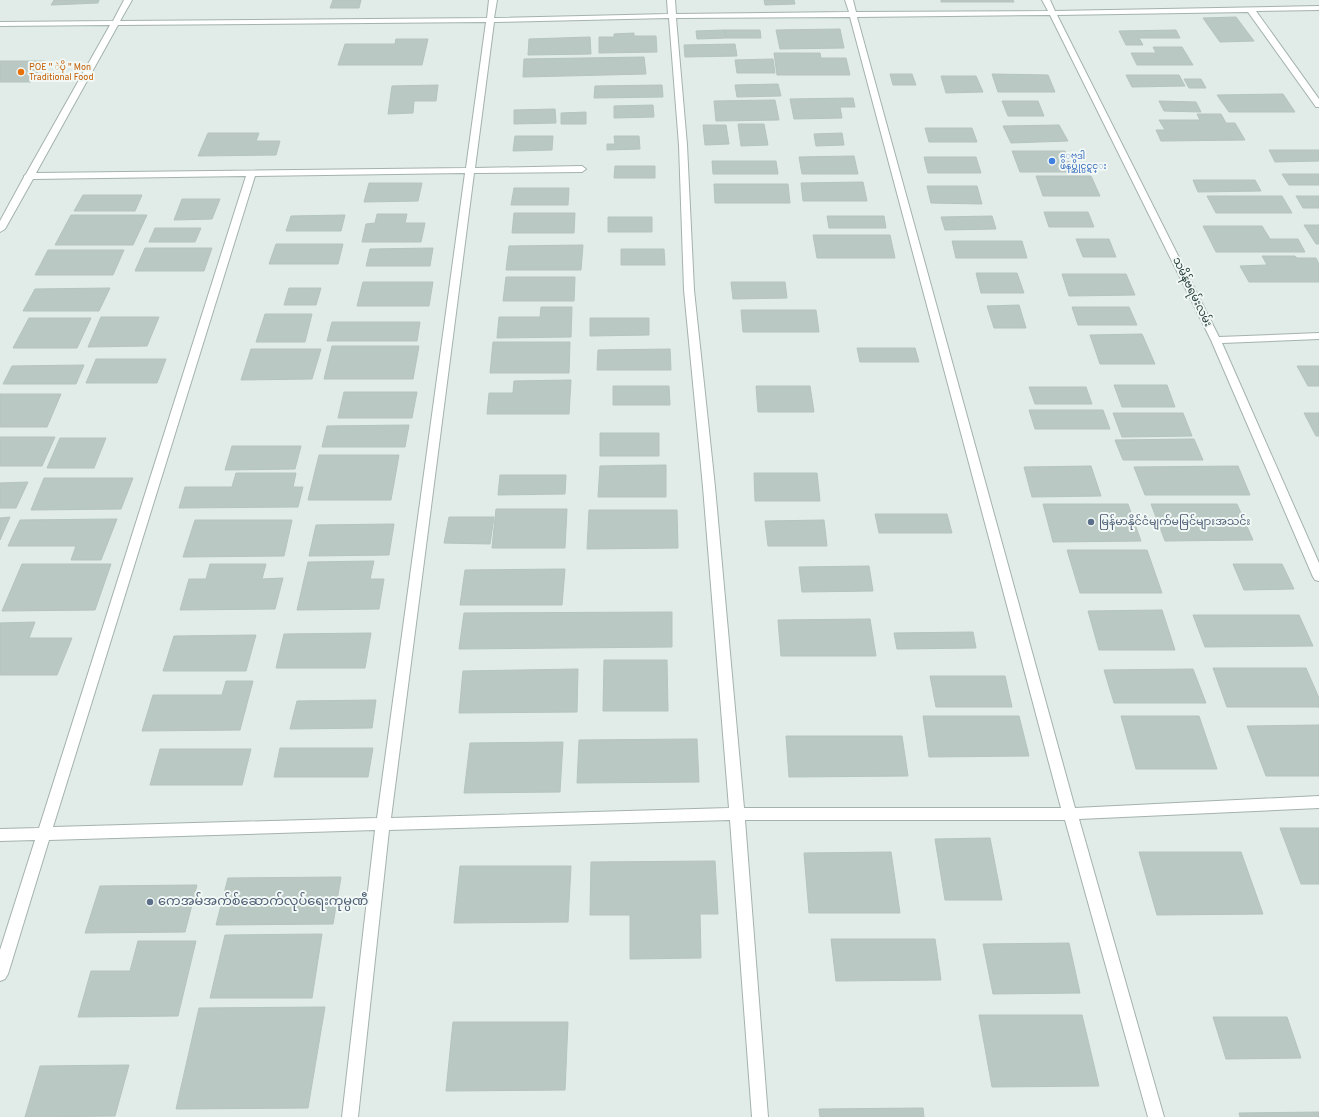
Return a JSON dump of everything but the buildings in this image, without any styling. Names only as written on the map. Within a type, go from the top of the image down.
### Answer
[{"type":"street","points":[[0,229],[28,176],[128,0]]},
{"type":"street","points":[[350,1117],[383,823],[493,0]]},
{"type":"street","points":[[671,0],[671,16],[683,144],[689,290],[709,487],[737,814],[760,1117]]},
{"type":"street","points":[[850,0],[1070,814],[1156,1117]]},
{"type":"street","name":"သမိန်ဗရမ်းလမ်း","points":[[1046,0],[1054,13],[1216,340],[1319,577]]},
{"type":"street","points":[[0,24],[490,20],[671,16],[1054,13],[1319,8]]},
{"type":"street","points":[[1250,9],[1319,105]]},
{"type":"street","points":[[28,176],[582,169]]},
{"type":"street","points":[[0,974],[251,173]]},
{"type":"street","points":[[1216,340],[1319,336]]},
{"type":"street","points":[[0,835],[737,814],[1070,814],[1319,802]]},
{"type":"place","name":"POE \" ဲပို \" Mon Traditional Food","points":[[21,72]]},
{"type":"place","name":"ေဗဒါ ဖိနပ္ဆိုင္ပင္ရင္း","points":[[1052,161]]},
{"type":"place","name":"မြန်မာနိုင်ငံမျက်မမြင်များအသင်း","points":[[1091,522]]},
{"type":"place","name":"ကေအမ်အက်စ်ဆောက်လုပ်ရေးကုမ္ပဏီ","points":[[150,902]]}]
